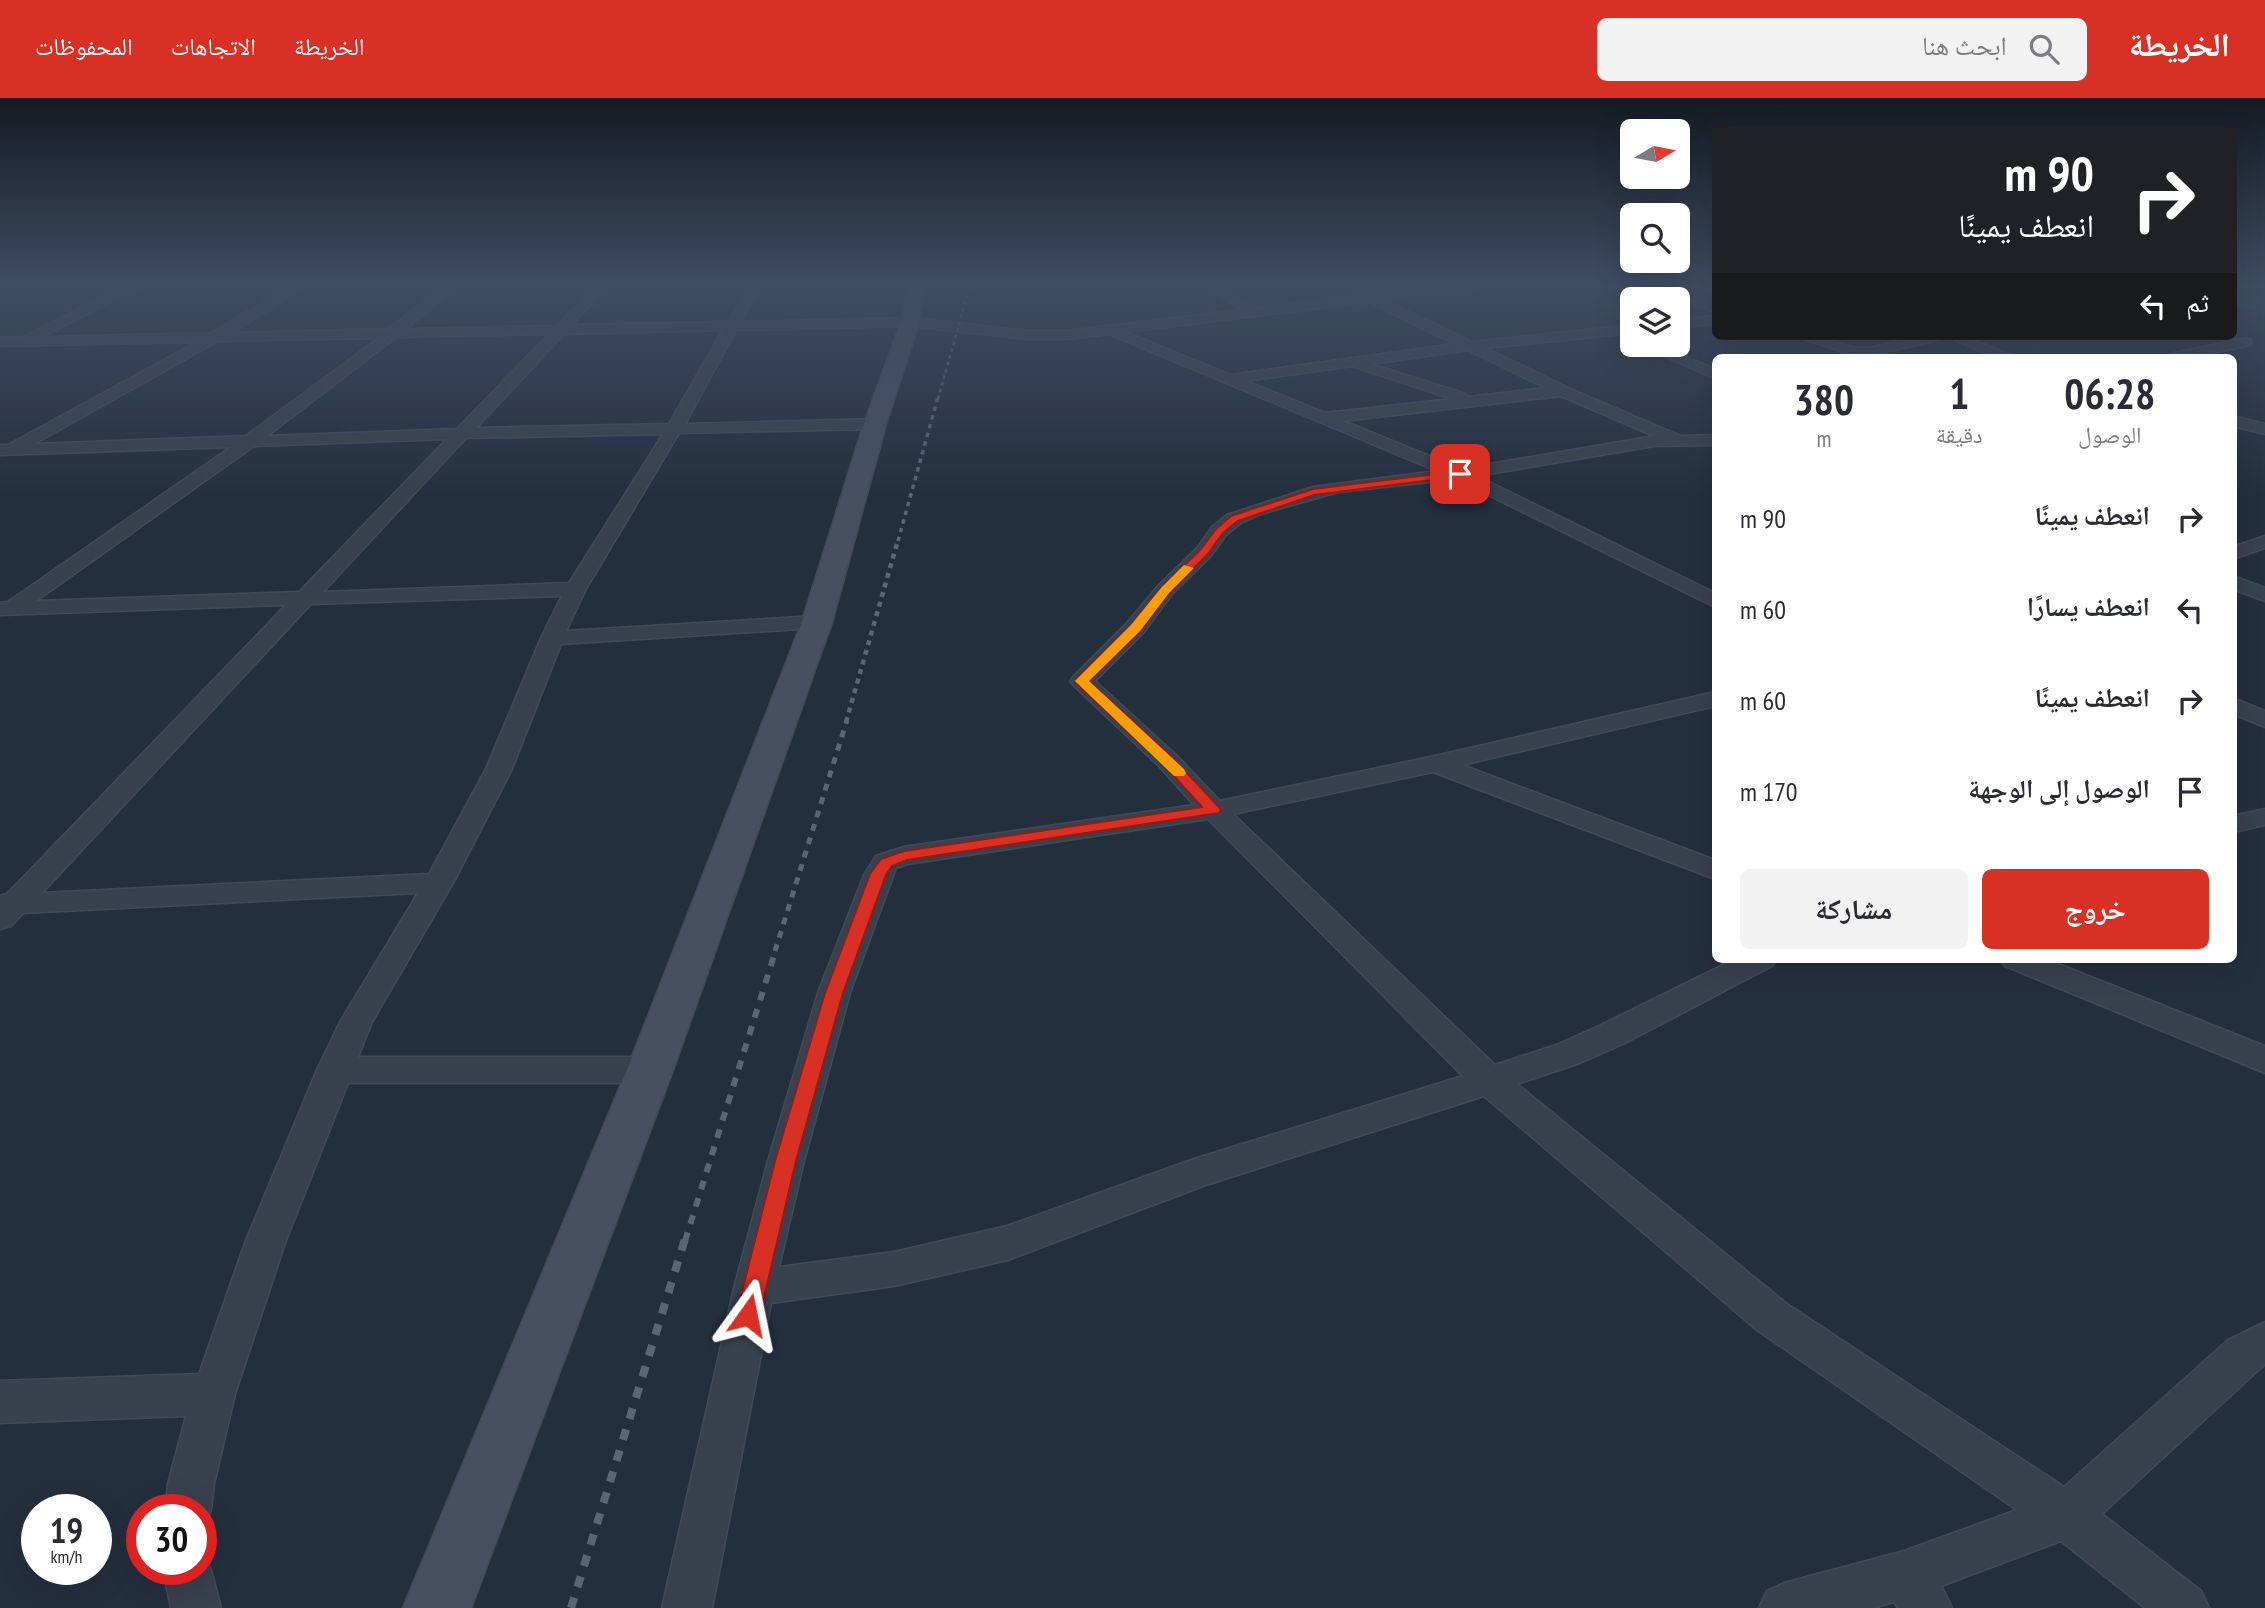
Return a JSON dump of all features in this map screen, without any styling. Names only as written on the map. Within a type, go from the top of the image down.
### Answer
[{"type":"main road","points":[[437,1608],[650,1070],[817,622],[897,355]]},
{"type":"street","points":[[3,452],[182,355]]},
{"type":"street","points":[[4,612],[247,443],[364,355]]},
{"type":"street","points":[[4,909],[538,355]]},
{"type":"street","points":[[190,1494],[213,1394],[265,1243],[356,1022],[439,883],[499,769],[552,638],[576,589],[674,429],[715,355]]},
{"type":"street","points":[[1170,355],[1460,474],[1712,600]]},
{"type":"street","points":[[1227,380],[1401,355]]},
{"type":"street","points":[[1488,355],[1712,456]]},
{"type":"street","points":[[1674,357],[1712,373]]},
{"type":"street","points":[[1355,362],[1394,377],[1474,401]]},
{"type":"street","points":[[1325,418],[1563,391]]},
{"type":"street","points":[[2237,422],[2265,429]]},
{"type":"street","points":[[3,452],[462,434],[875,424]]},
{"type":"street","points":[[1712,440],[1646,442],[1460,474],[1313,492],[1234,519],[1219,531],[1204,552],[1165,590],[1135,628],[1082,681],[1167,760],[1213,810],[1490,1081],[1772,1317],[2066,1516],[2184,1608]]},
{"type":"street","points":[[2237,552],[2265,542]]},
{"type":"street","points":[[1683,586],[1712,581]]},
{"type":"street","points":[[2237,584],[2265,595]]},
{"type":"street","points":[[4,612],[576,589]]},
{"type":"street","points":[[552,638],[817,622]]},
{"type":"street","points":[[687,1608],[754,1288],[786,1161],[834,993],[878,874],[886,862],[904,856],[1213,810],[1435,764],[1712,700]]},
{"type":"street","points":[[2237,707],[2265,720]]},
{"type":"street","points":[[1435,764],[1712,869]]},
{"type":"street","points":[[2237,823],[2265,817]]},
{"type":"street","points":[[4,909],[439,883]]},
{"type":"street","points":[[754,1288],[894,1269],[1008,1243],[1194,1174],[1568,1054],[1754,963]]},
{"type":"street","points":[[2026,963],[2265,1059]]},
{"type":"street","points":[[334,1070],[650,1070]]},
{"type":"street","points":[[1784,1608],[1915,1591],[2066,1516],[2243,1354],[2265,1341]]},
{"type":"street","points":[[0,1402],[213,1394]]},
{"type":"street","points":[[190,1585],[197,1608]]},
{"type":"railway","points":[[938,399],[950,355]]},
{"type":"railway","points":[[898,541],[938,397]]},
{"type":"railway","points":[[846,722],[898,540]]},
{"type":"railway","points":[[775,951],[847,720]]},
{"type":"railway","points":[[685,1241],[776,949]]},
{"type":"railway","points":[[571,1608],[685,1239]]},
{"type":"slow traffic","points":[[1179,773],[1082,681],[1135,628],[1165,590],[1188,568]]},
{"type":"route","points":[[748,1315],[786,1161],[834,993],[878,874],[886,862],[904,856],[1213,810],[1167,760],[1082,681],[1087,674],[1135,628],[1165,590],[1204,552],[1219,531],[1243,514],[1279,501],[1338,487],[1460,474]]}]
